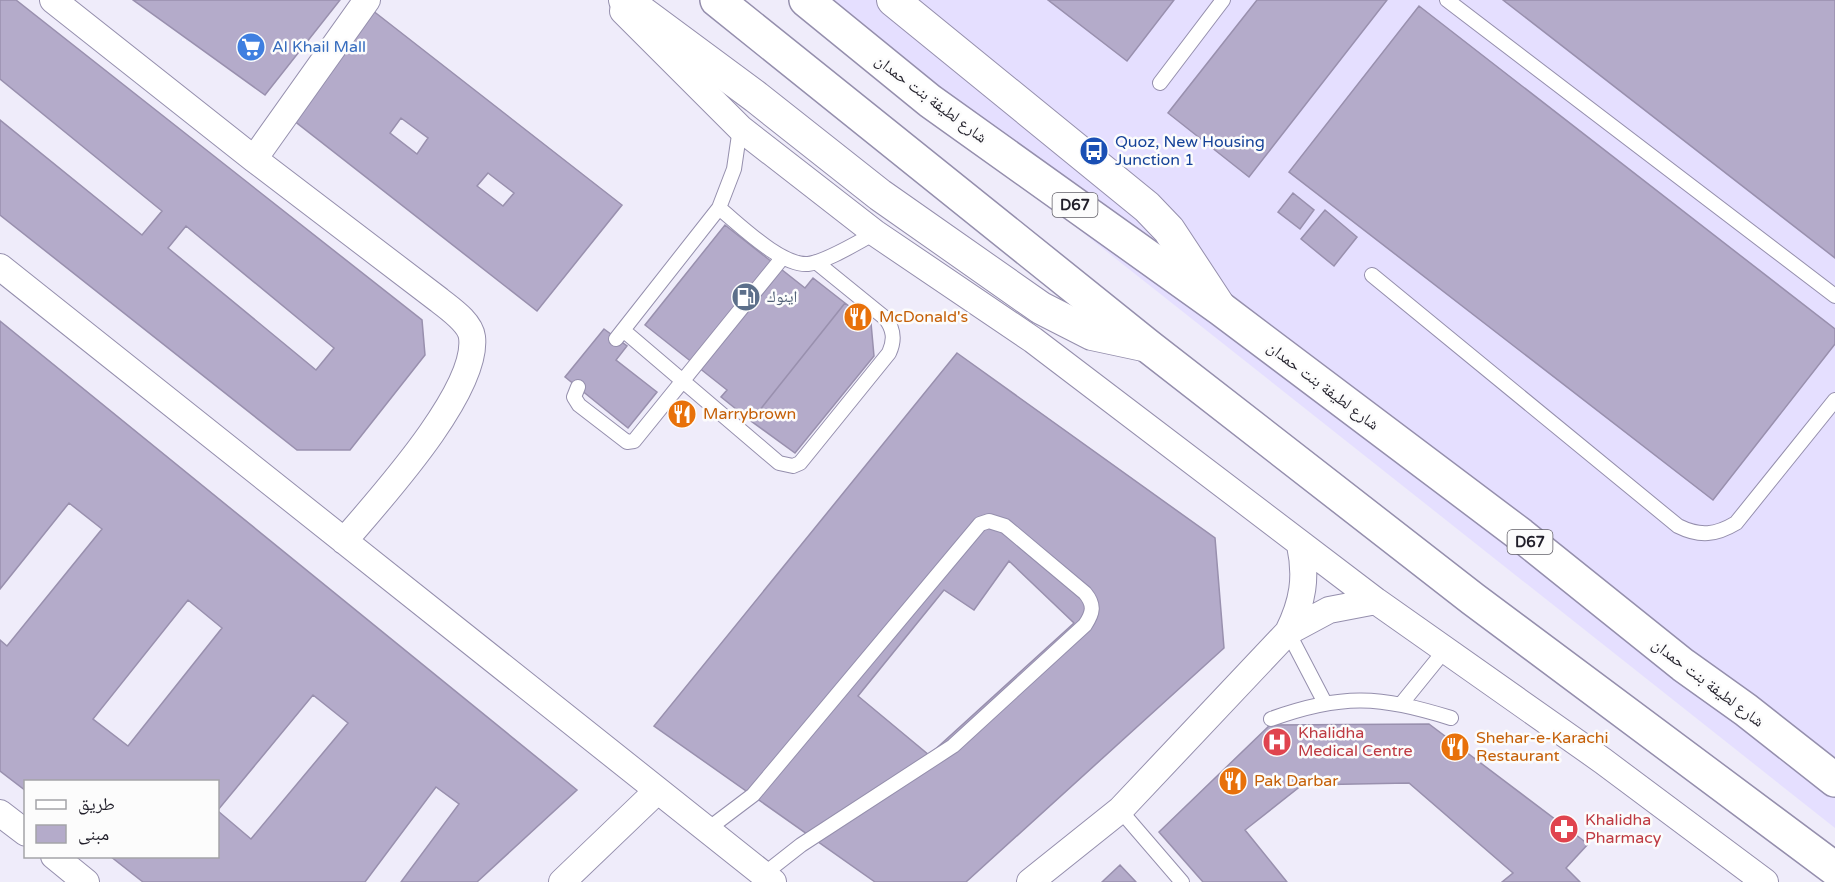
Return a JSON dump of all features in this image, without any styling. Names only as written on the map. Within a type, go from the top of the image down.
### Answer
[{"type":"main road","points":[[717,0],[1148,345],[1566,670],[1708,772],[1835,869]]},
{"type":"main road","name":"شارع لطيفة بنت حمدان","points":[[806,0],[930,102],[1221,309],[1521,535],[1683,665],[1746,710],[1835,780]]},
{"type":"street","points":[[53,0],[254,159],[439,300],[465,323],[472,336],[470,364],[459,389],[405,468],[344,541]]},
{"type":"street","points":[[254,159],[367,0]]},
{"type":"street","points":[[619,0],[627,17],[740,128],[875,233],[1042,346],[1376,602],[1603,761],[1765,882]]},
{"type":"street","points":[[625,0],[756,97],[880,195],[1041,308],[1092,333],[1148,345]]},
{"type":"street","points":[[893,0],[1147,207],[1176,240],[1221,309]]},
{"type":"street","points":[[0,267],[769,878]]},
{"type":"street","points":[[1288,632],[1302,598],[1305,581],[1300,545]]},
{"type":"street","points":[[1030,882],[1120,810],[1288,632],[1329,610],[1376,602]]},
{"type":"street","points":[[562,882],[657,791]]},
{"type":"street","points":[[0,813],[24,832]]},
{"type":"lane","points":[[1160,83],[1222,0]]},
{"type":"lane","points":[[1447,0],[1835,296]]},
{"type":"lane","points":[[740,128],[734,169],[719,208],[620,334],[683,382],[782,465],[793,466],[800,463],[889,352],[893,338],[889,323],[885,318],[816,262]]},
{"type":"lane","points":[[719,208],[783,257],[799,263],[816,262],[875,233]]},
{"type":"lane","points":[[578,387],[574,397],[577,403],[629,443],[636,439],[783,257]]},
{"type":"lane","points":[[1372,275],[1678,526],[1692,533],[1708,535],[1736,524],[1835,400]]},
{"type":"lane","points":[[708,829],[753,795],[980,524],[989,520],[1005,526],[1089,598],[1092,611],[1085,625],[953,746],[801,845],[769,878]]},
{"type":"lane","points":[[1288,632],[1325,703]]},
{"type":"lane","points":[[1402,703],[1445,650]]},
{"type":"lane","points":[[1271,719],[1325,703],[1350,700],[1402,703],[1452,718]]},
{"type":"lane","points":[[1120,810],[1182,882]]},
{"type":"shaded area","points":[[789,0],[1835,0],[1835,828]]},
{"type":"building","points":[[0,0],[16,0],[422,320],[425,355],[350,450],[297,450],[0,215],[0,120],[142,235],[162,211],[0,79]],"holes":[[[186,226],[334,348],[316,370],[168,248]]]},
{"type":"building","name":"Al Khail Mall","points":[[133,0],[340,0],[265,95]]},
{"type":"building","points":[[1048,0],[1174,0],[1127,61]]},
{"type":"building","points":[[1257,0],[1387,0],[1249,177],[1168,113]]},
{"type":"building","points":[[1503,0],[1835,0],[1835,258]]},
{"type":"building","points":[[1419,6],[1835,329],[1835,344],[1713,500],[1289,172]]},
{"type":"building","points":[[372,10],[622,205],[537,311],[288,116]],"holes":[[[401,118],[428,138],[417,154],[390,133]],[[488,173],[514,193],[503,206],[477,186]]]},
{"type":"building","points":[[1293,193],[1314,210],[1300,229],[1278,212]]},
{"type":"building","points":[[1325,210],[1357,237],[1334,266],[1301,239]]},
{"type":"building","points":[[725,225],[805,288],[813,278],[845,303],[751,421],[721,397],[727,390],[645,325]]},
{"type":"building","points":[[845,303],[871,323],[874,356],[795,453],[751,421]]},
{"type":"building","points":[[0,321],[577,790],[477,882],[401,882],[459,804],[436,787],[365,882],[143,882],[113,858],[219,858],[219,812],[251,839],[348,723],[313,695],[219,809],[219,780],[24,780],[24,789],[0,771],[0,640],[7,646],[102,529],[69,503],[0,589]],"holes":[[[188,600],[222,628],[128,746],[93,719]]]},
{"type":"building","points":[[604,329],[627,346],[616,360],[657,392],[628,428],[565,377]]},
{"type":"building","points":[[957,353],[1215,538],[1224,648],[966,882],[875,882],[654,726]],"holes":[[[1009,561],[1074,623],[929,755],[858,696],[944,590],[974,610]]]},
{"type":"building","points":[[1429,724],[1588,844],[1566,868],[1580,882],[1502,882],[1513,873],[1409,783],[1302,785],[1245,830],[1287,882],[1203,882],[1159,832],[1270,725]]},
{"type":"building","points":[[1120,865],[1136,882],[1102,882]]},
{"type":"place","name":"Al Khail Mall","points":[[251,47]]},
{"type":"place","name":"Quoz, New Housing Junction 1","points":[[1094,151]]},
{"type":"place","name":"اينوك","points":[[746,297]]},
{"type":"place","name":"McDonald's","points":[[858,317]]},
{"type":"place","name":"Marrybrown","points":[[682,414]]},
{"type":"place","name":"Khalidha Medical Centre","points":[[1277,742]]},
{"type":"place","name":"Shehar-e-Karachi Restaurant","points":[[1455,747]]},
{"type":"place","name":"Pak Darbar","points":[[1233,781]]},
{"type":"place","name":"Khalidha Pharmacy","points":[[1564,829]]}]
